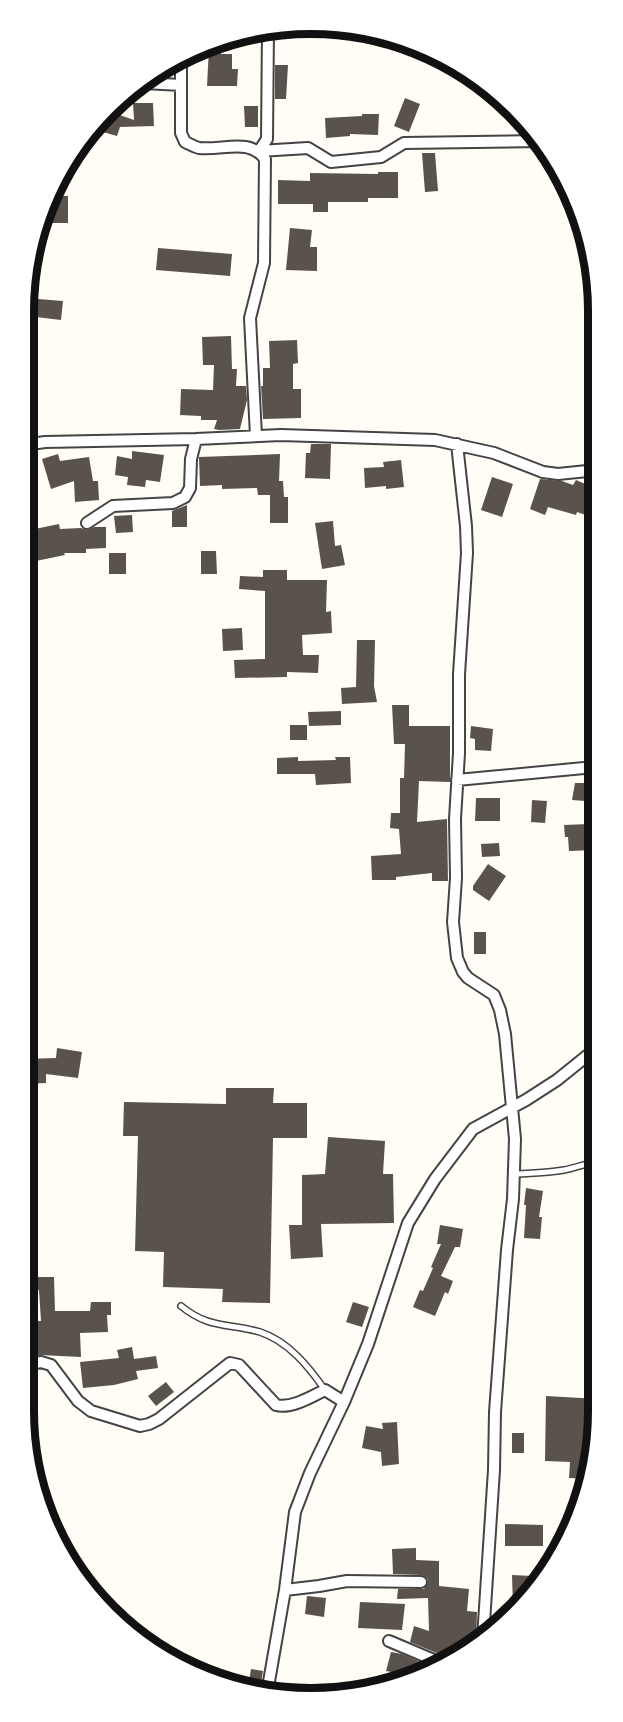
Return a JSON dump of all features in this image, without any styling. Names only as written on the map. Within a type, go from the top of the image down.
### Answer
[{"type":"street","points":[[259,151],[267,139],[268,38]]},
{"type":"street","points":[[181,68],[182,134],[185,142],[198,148],[248,147],[259,151],[308,148],[331,162],[381,157],[404,142],[529,141]]},
{"type":"street","points":[[154,84],[181,85]]},
{"type":"street","points":[[256,436],[250,318],[264,263],[265,159],[259,151]]},
{"type":"street","points":[[34,444],[196,440],[256,436],[435,440],[494,453],[543,472],[558,474],[588,471]]},
{"type":"street","points":[[87,523],[113,506],[174,503],[185,497],[190,488],[191,459],[196,440]]},
{"type":"street","points":[[457,444],[467,553],[459,674],[459,753],[454,819],[456,878],[453,922],[457,958],[462,972],[473,982],[489,990],[498,1002],[505,1034],[515,1139],[495,1412],[492,1516],[484,1627]]},
{"type":"street","points":[[457,780],[588,767]]},
{"type":"street","points":[[269,1684],[285,1590],[295,1512],[368,1344],[408,1223],[435,1179],[465,1137],[479,1125],[557,1080],[588,1055]]},
{"type":"street","points":[[34,1363],[41,1362],[51,1365],[78,1401],[87,1409],[140,1426],[159,1419],[230,1363],[239,1365],[276,1405],[289,1406],[325,1390],[344,1402]]},
{"type":"street","points":[[285,1590],[319,1587],[347,1581],[421,1582]]},
{"type":"street","points":[[389,1641],[433,1660]]},
{"type":"lane","points":[[514,1174],[568,1170],[588,1163]]},
{"type":"lane","points":[[181,1306],[212,1323],[261,1332],[278,1341],[310,1370],[325,1390]]},
{"type":"building","points":[[221,50],[221,54],[232,54],[232,69],[238,69],[237,86],[207,86],[209,54]]},
{"type":"building","points":[[275,65],[288,65],[286,99],[275,99]]},
{"type":"building","points":[[405,98],[420,104],[409,132],[394,126]]},
{"type":"building","points":[[133,103],[153,103],[154,126],[120,127],[117,136],[101,132],[118,114],[134,120]]},
{"type":"building","points":[[244,106],[258,106],[258,127],[245,127]]},
{"type":"building","points":[[362,114],[379,114],[378,135],[350,134],[350,136],[326,138],[325,118],[362,116]]},
{"type":"building","points":[[422,153],[435,153],[438,191],[425,192]]},
{"type":"building","points":[[378,172],[398,172],[398,198],[368,198],[368,202],[328,202],[328,212],[313,212],[313,204],[278,204],[278,180],[310,181],[310,173],[378,174]]},
{"type":"building","points":[[60,196],[68,196],[68,223],[49,223]]},
{"type":"building","points":[[290,228],[312,230],[310,247],[317,247],[317,271],[286,270]]},
{"type":"building","points":[[158,248],[232,254],[230,276],[156,270]]},
{"type":"building","points":[[38,299],[63,301],[61,320],[36,317]]},
{"type":"building","points":[[231,336],[232,369],[237,369],[236,386],[246,386],[247,400],[240,429],[219,430],[214,429],[217,420],[201,420],[201,416],[180,415],[181,389],[213,390],[214,365],[203,365],[202,337]]},
{"type":"building","points":[[297,340],[298,363],[293,364],[293,389],[301,389],[301,418],[263,419],[261,386],[263,386],[263,368],[270,368],[269,341]]},
{"type":"building","points":[[311,444],[331,444],[330,479],[305,478],[306,453],[310,453]]},
{"type":"building","points":[[132,451],[164,455],[160,482],[146,480],[145,487],[127,485],[128,477],[115,475],[117,456],[132,459]]},
{"type":"building","points":[[58,454],[60,461],[89,457],[93,481],[98,481],[99,500],[75,502],[74,481],[51,489],[42,459]]},
{"type":"building","points":[[280,454],[279,481],[283,481],[284,497],[288,497],[288,523],[270,523],[270,495],[258,495],[257,488],[222,489],[222,485],[200,486],[199,457]]},
{"type":"building","points":[[401,460],[404,487],[365,488],[364,468],[384,467],[383,462]]},
{"type":"building","points":[[492,477],[513,484],[502,517],[481,510]]},
{"type":"building","points":[[540,479],[562,481],[573,485],[576,480],[588,485],[588,516],[548,507],[545,515],[530,509]]},
{"type":"building","points":[[187,505],[187,527],[172,527],[172,511]]},
{"type":"building","points":[[132,515],[133,532],[116,533],[114,516]]},
{"type":"building","points":[[333,521],[335,546],[341,545],[345,565],[322,569],[315,523]]},
{"type":"building","points":[[59,524],[60,529],[87,530],[94,527],[106,527],[106,548],[86,549],[86,553],[64,553],[65,555],[34,561],[34,529]]},
{"type":"building","points":[[201,551],[216,551],[217,574],[201,574]]},
{"type":"building","points":[[109,553],[126,553],[126,574],[109,574]]},
{"type":"building","points":[[263,570],[287,570],[287,580],[327,580],[326,612],[331,611],[332,633],[302,635],[303,655],[319,655],[318,673],[287,672],[287,677],[235,678],[234,660],[265,659],[265,591],[239,589],[240,576],[263,577]]},
{"type":"building","points":[[242,628],[243,650],[223,651],[222,629]]},
{"type":"building","points":[[357,640],[375,640],[374,686],[377,702],[342,704],[341,688],[356,687]]},
{"type":"building","points":[[392,705],[409,705],[409,726],[450,726],[450,782],[419,781],[417,822],[447,819],[448,881],[432,881],[432,873],[396,877],[396,880],[372,880],[371,856],[401,854],[399,829],[390,828],[391,813],[400,813],[400,778],[404,778],[405,744],[394,744]]},
{"type":"building","points":[[341,711],[341,725],[309,726],[308,712]]},
{"type":"building","points":[[290,725],[307,725],[307,740],[290,740]]},
{"type":"building","points":[[471,726],[493,729],[491,751],[475,750],[475,739],[470,738]]},
{"type":"building","points":[[298,757],[298,761],[336,760],[335,757],[350,757],[351,783],[316,785],[315,774],[277,774],[277,758]]},
{"type":"building","points":[[575,783],[588,783],[588,799],[572,800]]},
{"type":"building","points":[[476,798],[500,798],[500,821],[475,821]]},
{"type":"building","points":[[532,800],[547,801],[545,823],[531,822]]},
{"type":"building","points":[[588,824],[588,850],[569,851],[564,825]]},
{"type":"building","points":[[499,843],[500,856],[482,857],[481,844]]},
{"type":"building","points":[[488,864],[506,876],[489,901],[473,890],[473,886]]},
{"type":"building","points":[[474,932],[486,932],[486,954],[474,954]]},
{"type":"building","points":[[57,1048],[82,1052],[78,1078],[46,1074],[46,1083],[34,1084],[34,1059],[56,1058]]},
{"type":"building","points":[[226,1088],[274,1088],[273,1103],[307,1103],[307,1138],[273,1138],[270,1303],[222,1302],[223,1289],[163,1287],[164,1252],[135,1251],[138,1136],[123,1136],[124,1102],[226,1104]]},
{"type":"building","points":[[328,1137],[385,1141],[383,1174],[393,1174],[394,1223],[321,1224],[323,1257],[291,1259],[289,1225],[302,1225],[302,1175],[325,1174]]},
{"type":"building","points":[[526,1188],[543,1191],[539,1217],[542,1217],[540,1239],[524,1238]]},
{"type":"building","points":[[440,1225],[463,1229],[460,1247],[455,1247],[441,1276],[453,1281],[448,1294],[445,1292],[435,1316],[413,1307],[420,1290],[423,1291],[441,1244],[437,1244]]},
{"type":"building","points":[[34,1263],[38,1263],[38,1277],[54,1277],[55,1311],[90,1311],[91,1302],[111,1302],[111,1315],[107,1315],[108,1332],[80,1333],[81,1357],[34,1355],[34,1321],[41,1321],[39,1290],[34,1290]]},
{"type":"building","points":[[353,1302],[369,1307],[362,1327],[346,1322]]},
{"type":"building","points":[[132,1347],[134,1359],[156,1356],[158,1368],[136,1371],[138,1379],[114,1385],[83,1388],[80,1362],[119,1358],[117,1350]]},
{"type":"building","points":[[166,1382],[174,1392],[156,1406],[148,1396]]},
{"type":"building","points":[[546,1396],[588,1398],[588,1429],[580,1479],[569,1478],[570,1462],[545,1461]]},
{"type":"building","points":[[397,1422],[399,1464],[382,1466],[381,1452],[362,1448],[366,1426],[383,1429],[382,1423]]},
{"type":"building","points":[[512,1433],[524,1433],[524,1453],[512,1453]]},
{"type":"building","points":[[505,1524],[543,1525],[543,1546],[505,1546]]},
{"type":"building","points":[[416,1548],[416,1560],[439,1561],[439,1586],[469,1589],[467,1611],[477,1612],[476,1633],[441,1655],[410,1642],[414,1626],[429,1631],[428,1598],[397,1599],[398,1589],[424,1589],[428,1582],[427,1578],[422,1575],[393,1574],[392,1549]]},
{"type":"building","points":[[512,1575],[533,1576],[520,1593],[513,1600]]},
{"type":"building","points":[[307,1596],[326,1598],[324,1617],[305,1614]]},
{"type":"building","points":[[360,1602],[405,1604],[402,1630],[358,1628]]},
{"type":"building","points":[[391,1652],[424,1663],[399,1673],[386,1671]]},
{"type":"building","points":[[251,1669],[263,1671],[261,1683],[249,1680]]}]
